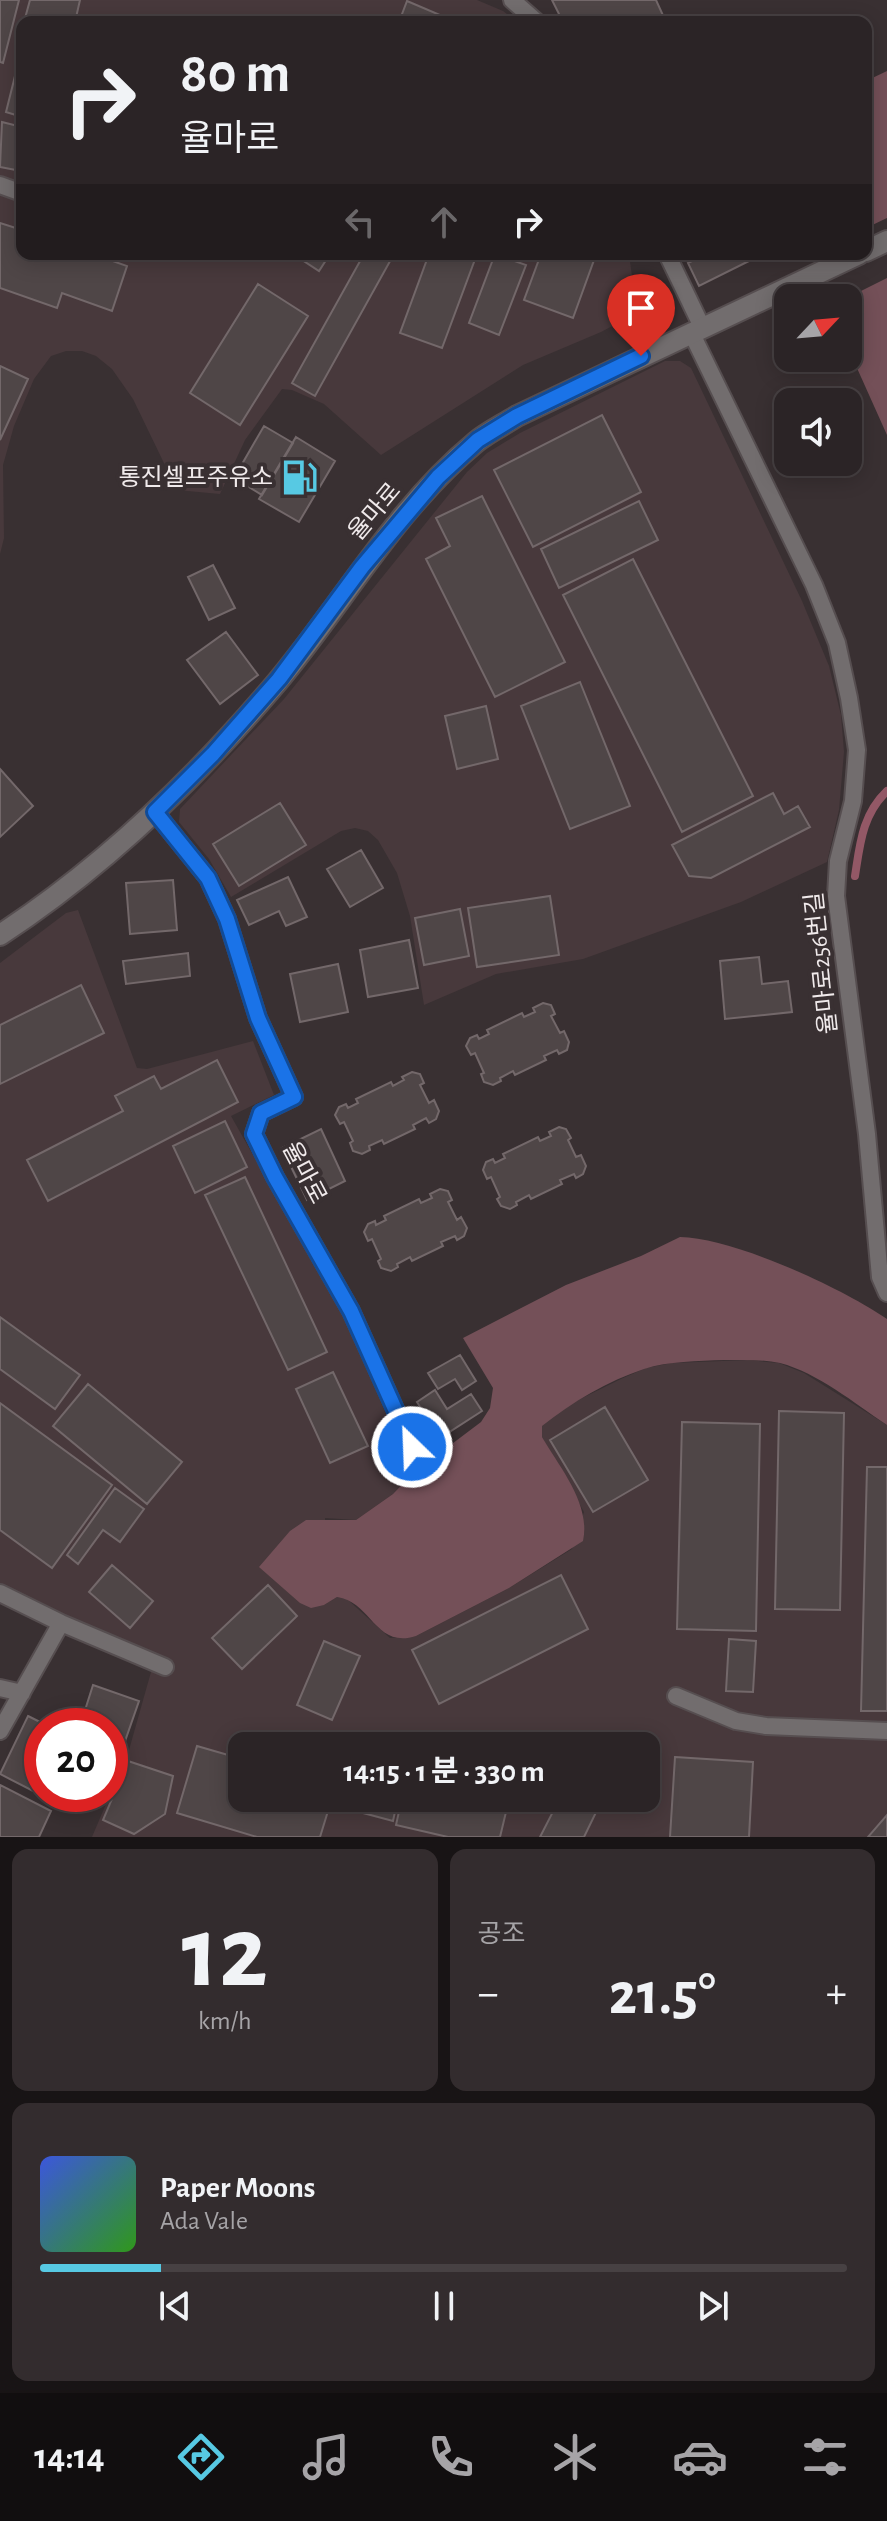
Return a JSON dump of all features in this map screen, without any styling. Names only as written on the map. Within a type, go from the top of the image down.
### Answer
[{"type":"street","name":"율마로","points":[[0,935],[82,873],[155,812],[213,754],[279,679],[362,567],[438,477],[478,440],[517,416],[846,260]]},
{"type":"lane","points":[[512,0],[530,16]]},
{"type":"lane","points":[[669,260],[696,330]]},
{"type":"lane","name":"율마로256번길","points":[[696,330],[814,585],[837,643],[849,698],[857,750],[853,801],[838,861],[836,896],[867,1134],[880,1277],[886,1289]]},
{"type":"lane","name":"율마로","points":[[155,812],[208,878],[227,919],[258,1018],[294,1097],[261,1113],[254,1134],[351,1311],[412,1447]]},
{"type":"lane","points":[[0,1593],[61,1623],[165,1667]]},
{"type":"lane","points":[[0,1731],[61,1623]]},
{"type":"lane","points":[[0,1688],[22,1693]]},
{"type":"lane","points":[[676,1696],[736,1721],[766,1726],[887,1731]]},
{"type":"shaded area","points":[[0,0],[477,0],[510,16],[16,16],[16,260],[630,260],[637,313],[523,365],[381,455],[324,404],[292,390],[282,389],[245,440],[220,494],[177,490],[133,399],[112,369],[96,356],[82,351],[66,351],[51,356],[34,379],[14,426],[3,465],[4,538],[0,554]]},
{"type":"shaded area","points":[[887,71],[887,218],[872,225],[872,78]]},
{"type":"shaded area","points":[[887,278],[887,435],[859,372],[862,372],[862,290]]},
{"type":"shaded area","points":[[665,361],[680,361],[691,368],[802,601],[829,666],[841,715],[844,752],[839,810],[827,862],[741,902],[583,959],[496,974],[424,1005],[410,916],[397,873],[378,840],[368,831],[355,828],[341,831],[231,897],[209,859],[179,822],[180,809],[284,699],[467,472],[487,453],[520,433]]},
{"type":"shaded area","points":[[78,910],[137,1068],[147,1069],[253,1041],[274,1095],[231,1116],[343,1315],[412,1474],[393,1494],[356,1520],[325,1518],[324,1605],[337,1597],[347,1599],[390,1638],[416,1636],[509,1588],[572,1549],[584,1512],[542,1437],[542,1425],[568,1405],[646,1368],[672,1363],[747,1360],[779,1363],[804,1373],[887,1425],[887,1837],[92,1837],[103,1812],[128,1812],[128,1752],[151,1672],[153,1653],[0,1583],[0,963],[66,913]]},
{"type":"shaded area","points":[[680,1237],[757,1255],[843,1293],[887,1319],[887,1425],[822,1381],[780,1363],[724,1360],[654,1366],[604,1386],[542,1426],[542,1437],[578,1500],[584,1527],[583,1541],[509,1588],[416,1636],[391,1636],[358,1607],[337,1597],[311,1608],[300,1603],[259,1567],[290,1531],[306,1520],[356,1520],[481,1422],[490,1408],[493,1388],[463,1338],[566,1285]]},
{"type":"building","points":[[0,0],[19,0],[3,63],[0,62]]},
{"type":"building","points":[[30,0],[80,0],[76,16],[26,16]]},
{"type":"building","points":[[552,0],[656,0],[663,16],[560,16]]},
{"type":"building","points":[[407,1],[440,15],[440,16],[401,16]]},
{"type":"building","points":[[16,72],[16,115],[6,112]]},
{"type":"building","points":[[2,122],[16,126],[16,170],[0,167]]},
{"type":"building","points":[[0,223],[16,228],[16,260],[110,260],[127,266],[112,311],[62,293],[57,308],[0,288]]},
{"type":"building","points":[[302,260],[326,260],[319,271]]},
{"type":"building","points":[[361,260],[391,260],[315,396],[292,383]]},
{"type":"building","points":[[427,260],[475,260],[442,348],[400,333]]},
{"type":"building","points":[[493,260],[512,260],[526,265],[499,335],[469,323]]},
{"type":"building","points":[[539,260],[594,260],[573,318],[524,300]]},
{"type":"building","points":[[694,260],[751,260],[699,286],[688,263]]},
{"type":"building","points":[[258,284],[308,316],[240,425],[190,393]]},
{"type":"building","points":[[0,366],[28,379],[0,440]]},
{"type":"building","points":[[602,415],[641,492],[533,547],[494,470]]},
{"type":"building","points":[[264,426],[293,443],[262,495],[234,478]]},
{"type":"building","name":"통진셀프주유소","points":[[296,437],[335,461],[299,522],[259,499]]},
{"type":"building","points":[[482,496],[565,662],[495,697],[426,559],[450,546],[436,518]]},
{"type":"building","points":[[639,501],[658,540],[559,588],[541,549]]},
{"type":"building","points":[[633,559],[753,796],[682,832],[563,595]]},
{"type":"building","points":[[213,565],[235,608],[209,620],[188,577]]},
{"type":"building","points":[[226,632],[258,675],[220,704],[187,660]]},
{"type":"building","points":[[580,682],[630,806],[570,829],[521,706]]},
{"type":"building","points":[[486,706],[498,759],[457,769],[445,716]]},
{"type":"building","points":[[0,769],[33,806],[0,837]]},
{"type":"building","points":[[773,793],[784,814],[798,806],[810,827],[711,878],[689,876],[672,845]]},
{"type":"building","points":[[280,803],[306,845],[239,886],[213,844]]},
{"type":"building","points":[[361,850],[383,888],[350,907],[327,869]]},
{"type":"building","points":[[288,877],[307,917],[286,926],[279,911],[249,925],[237,900]]},
{"type":"building","points":[[173,880],[177,930],[130,934],[126,883]]},
{"type":"building","points":[[550,896],[559,955],[477,967],[468,908]]},
{"type":"building","points":[[460,909],[469,956],[424,965],[415,918]]},
{"type":"building","points":[[409,940],[418,988],[368,997],[360,950]]},
{"type":"building","points":[[188,953],[190,976],[126,984],[123,961]]},
{"type":"building","points":[[759,957],[762,984],[788,981],[792,1012],[725,1019],[720,961]]},
{"type":"building","points":[[338,964],[348,1012],[300,1022],[290,974]]},
{"type":"building","points":[[81,985],[104,1033],[0,1084],[0,1025]]},
{"type":"building","points":[[543,1003],[551,1005],[555,1014],[551,1016],[569,1042],[567,1050],[559,1054],[557,1050],[544,1056],[546,1060],[515,1075],[513,1071],[493,1085],[484,1082],[481,1074],[484,1073],[475,1053],[471,1055],[466,1046],[470,1038],[477,1035],[479,1039],[489,1034],[487,1030],[522,1013],[524,1017],[535,1012],[533,1008]]},
{"type":"building","points":[[217,1060],[238,1102],[48,1201],[27,1160],[123,1111],[115,1096],[154,1076],[161,1089]]},
{"type":"building","points":[[412,1072],[420,1074],[424,1083],[420,1085],[429,1103],[434,1100],[439,1111],[436,1119],[429,1123],[426,1118],[413,1125],[415,1129],[384,1144],[382,1140],[369,1146],[370,1150],[362,1154],[353,1151],[350,1143],[353,1141],[344,1122],[340,1124],[335,1115],[339,1107],[346,1104],[348,1108],[358,1103],[356,1099],[391,1082],[393,1086]]},
{"type":"building","points":[[225,1121],[247,1167],[195,1193],[173,1146]]},
{"type":"building","points":[[559,1127],[566,1129],[576,1157],[581,1155],[586,1166],[583,1174],[560,1180],[562,1184],[531,1199],[529,1195],[510,1209],[501,1206],[491,1177],[487,1179],[483,1170],[486,1162],[493,1159],[495,1163],[505,1158],[503,1154],[538,1137],[540,1141],[551,1136],[549,1132]]},
{"type":"building","points":[[321,1129],[345,1181],[307,1200],[282,1148]]},
{"type":"building","points":[[245,1177],[327,1352],[288,1370],[205,1195]]},
{"type":"building","points":[[440,1189],[448,1191],[452,1200],[448,1202],[457,1220],[461,1217],[467,1228],[464,1236],[441,1242],[443,1246],[412,1261],[410,1257],[391,1271],[381,1268],[378,1261],[381,1259],[372,1239],[368,1241],[364,1232],[368,1224],[375,1221],[376,1225],[386,1220],[384,1216],[419,1199],[421,1203],[432,1198],[430,1194]]},
{"type":"building","points":[[0,1317],[80,1375],[55,1409],[0,1369]]},
{"type":"building","points":[[460,1355],[476,1381],[462,1390],[455,1379],[438,1389],[428,1373]]},
{"type":"building","points":[[333,1372],[368,1446],[330,1463],[296,1389]]},
{"type":"building","points":[[88,1384],[182,1462],[147,1504],[53,1426]]},
{"type":"building","points":[[435,1390],[447,1409],[471,1394],[482,1411],[440,1438],[417,1402]]},
{"type":"building","points":[[0,1403],[112,1485],[52,1568],[0,1530]]},
{"type":"building","points":[[605,1407],[648,1480],[593,1512],[550,1440]]},
{"type":"building","points":[[779,1411],[844,1413],[840,1610],[775,1609]]},
{"type":"building","points":[[682,1422],[760,1424],[756,1631],[677,1629]]},
{"type":"building","points":[[867,1467],[887,1467],[887,1711],[861,1711]]},
{"type":"building","points":[[115,1488],[144,1509],[120,1542],[103,1530],[78,1564],[67,1555]]},
{"type":"building","points":[[112,1565],[153,1601],[130,1628],[89,1592]]},
{"type":"building","points":[[561,1575],[588,1629],[439,1704],[412,1650]]},
{"type":"building","points":[[268,1585],[297,1616],[242,1669],[212,1638]]},
{"type":"building","points":[[729,1639],[756,1641],[753,1692],[726,1691]]},
{"type":"building","points":[[324,1641],[360,1656],[332,1720],[297,1705]]},
{"type":"building","points":[[93,1685],[139,1701],[128,1733],[128,1708],[86,1708]]},
{"type":"building","points":[[24,1724],[24,1786],[0,1774]]},
{"type":"building","points":[[197,1746],[228,1755],[228,1812],[328,1812],[320,1837],[257,1837],[177,1813]]},
{"type":"building","points":[[675,1757],[753,1762],[749,1837],[670,1837]]},
{"type":"building","points":[[128,1761],[173,1776],[165,1814],[134,1834],[103,1820],[106,1812],[128,1812]]},
{"type":"building","points":[[0,1785],[24,1797],[24,1812],[51,1812],[39,1837],[0,1837]]},
{"type":"building","points":[[359,1812],[395,1812],[393,1821]]},
{"type":"building","points":[[399,1812],[506,1812],[500,1837],[448,1837],[396,1825]]},
{"type":"building","points":[[553,1812],[596,1812],[584,1837],[540,1837]]},
{"type":"building","points":[[887,1815],[887,1837],[868,1837]]},
{"type":"waterway","points":[[855,876],[867,820],[887,791]]},
{"type":"place","name":"통진셀프주유소","points":[[299,478]]},
{"type":"route","points":[[412,1447],[351,1311],[254,1134],[261,1113],[294,1097],[258,1018],[227,919],[208,878],[155,812],[213,754],[279,679],[362,567],[438,477],[478,440],[517,416],[641,356]]}]
